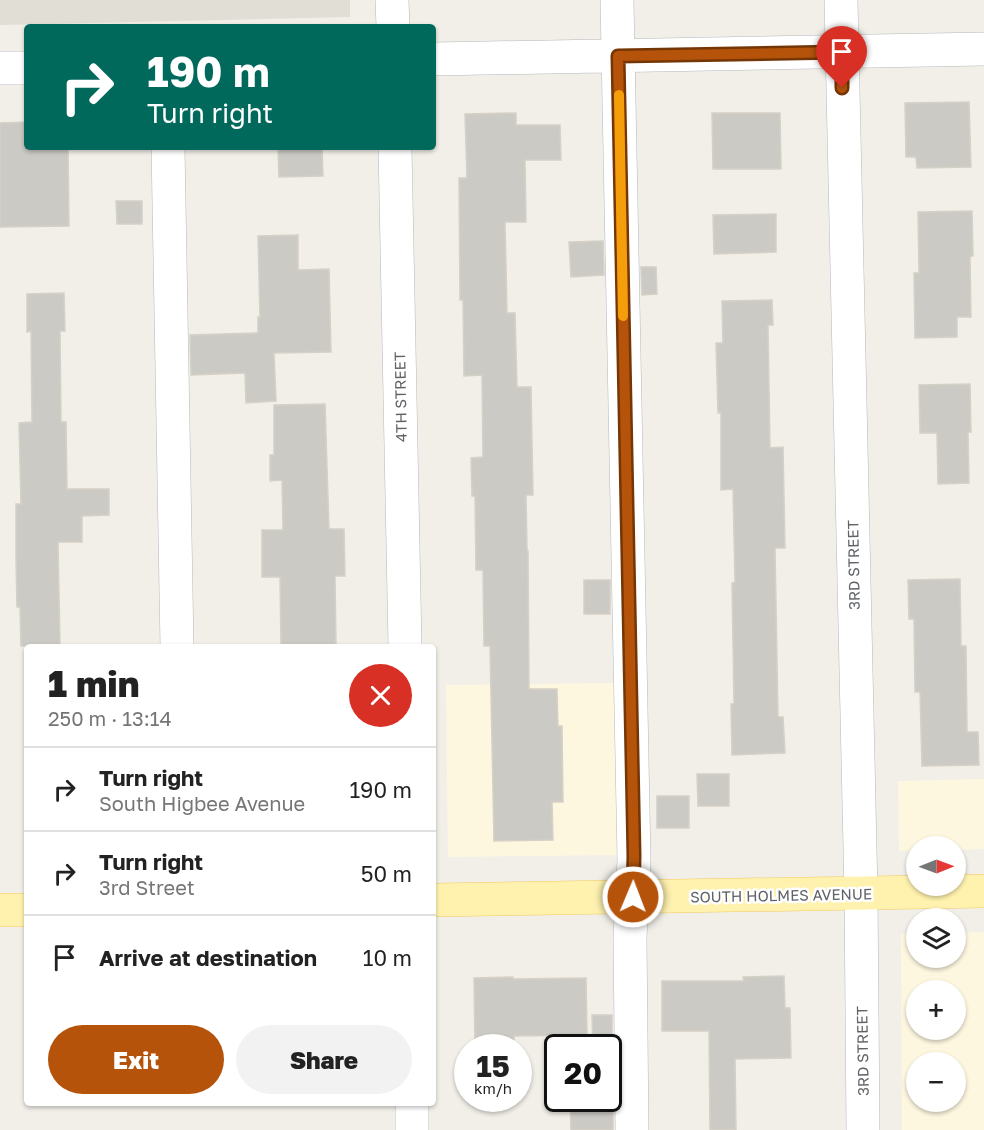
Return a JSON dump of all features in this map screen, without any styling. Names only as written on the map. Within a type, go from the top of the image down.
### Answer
[{"type":"main road","name":"SOUTH HOLMES AVENUE","points":[[436,900],[984,891]]},
{"type":"main road","points":[[0,910],[24,910]]},
{"type":"street","points":[[392,0],[393,24]]},
{"type":"street","points":[[617,0],[634,856],[630,938],[632,1130]]},
{"type":"street","name":"3RD STREET","points":[[841,0],[861,893],[863,1130]]},
{"type":"street","points":[[436,59],[984,49]]},
{"type":"street","points":[[0,68],[24,68]]},
{"type":"street","points":[[168,150],[177,644]]},
{"type":"street","name":"4TH STREET","points":[[395,150],[405,644]]},
{"type":"street","points":[[412,1106],[412,1130]]},
{"type":"shaded area","points":[[0,0],[350,0],[350,17],[0,25]]},
{"type":"shaded area","points":[[620,683],[622,855],[448,857],[446,685]]},
{"type":"shaded area","points":[[984,779],[984,849],[966,850],[966,836],[906,836],[906,851],[899,851],[898,781]]},
{"type":"shaded area","points":[[984,932],[984,1130],[902,1130],[901,934],[906,934],[906,968],[966,968],[966,933]]},
{"type":"building","points":[[969,102],[971,167],[917,168],[916,157],[906,157],[905,103]]},
{"type":"building","points":[[516,113],[516,125],[560,125],[561,160],[525,160],[526,222],[505,222],[507,313],[515,313],[517,387],[531,387],[533,495],[526,495],[529,689],[557,689],[558,726],[562,726],[563,802],[552,802],[553,840],[494,841],[490,646],[484,646],[483,570],[476,570],[475,496],[472,496],[471,458],[483,457],[482,375],[464,376],[463,300],[460,300],[459,178],[467,178],[465,114]]},
{"type":"building","points":[[712,113],[780,113],[781,169],[713,169]]},
{"type":"building","points":[[24,122],[24,150],[68,150],[69,226],[0,227],[0,123]]},
{"type":"building","points":[[278,150],[322,150],[323,176],[279,177]]},
{"type":"building","points":[[116,201],[142,201],[142,224],[117,224]]},
{"type":"building","points":[[972,211],[971,317],[957,317],[957,337],[915,338],[914,273],[919,273],[918,212]]},
{"type":"building","points":[[776,214],[776,252],[714,254],[713,215]]},
{"type":"building","points":[[298,235],[298,270],[329,269],[331,352],[274,353],[276,401],[246,403],[245,373],[191,375],[190,335],[258,333],[258,317],[260,317],[258,236]]},
{"type":"building","points":[[603,241],[604,275],[571,277],[569,242]]},
{"type":"building","points":[[641,267],[656,267],[657,294],[642,295]]},
{"type":"building","points":[[64,293],[65,331],[60,331],[61,422],[66,422],[67,489],[109,489],[109,515],[82,516],[82,542],[58,542],[60,644],[24,644],[21,646],[20,607],[17,607],[16,504],[21,504],[19,423],[32,422],[31,331],[27,332],[27,294]]},
{"type":"building","points":[[772,300],[773,325],[768,325],[770,448],[783,447],[785,548],[775,548],[778,717],[783,717],[785,753],[732,755],[731,704],[734,704],[732,583],[735,582],[733,489],[721,490],[721,413],[718,413],[716,343],[723,343],[722,301]]},
{"type":"building","points":[[970,384],[969,483],[938,484],[937,433],[920,433],[919,385]]},
{"type":"building","points":[[325,404],[329,529],[344,529],[345,576],[335,576],[336,644],[281,644],[280,577],[262,577],[262,530],[283,530],[282,480],[270,481],[270,455],[274,455],[274,405]]},
{"type":"building","points":[[960,579],[961,646],[966,646],[967,732],[978,732],[979,765],[922,766],[920,692],[915,692],[914,619],[909,619],[908,580]]},
{"type":"building","points":[[584,580],[610,580],[610,614],[584,614]]},
{"type":"building","points":[[697,774],[729,774],[729,806],[698,806]]},
{"type":"building","points":[[657,796],[689,796],[689,828],[657,828]]},
{"type":"building","points":[[784,976],[785,1008],[790,1008],[791,1058],[735,1059],[736,1130],[710,1130],[709,1031],[662,1031],[662,981],[744,981],[743,977]]},
{"type":"building","points":[[474,978],[586,978],[587,1034],[475,1034]]},
{"type":"building","points":[[592,1015],[612,1015],[612,1034],[593,1034]]},
{"type":"building","points":[[570,1112],[613,1112],[613,1130],[571,1130]]},
{"type":"slow traffic","points":[[619,95],[623,316]]},
{"type":"route","points":[[633,897],[618,56],[842,52],[842,88]]}]
